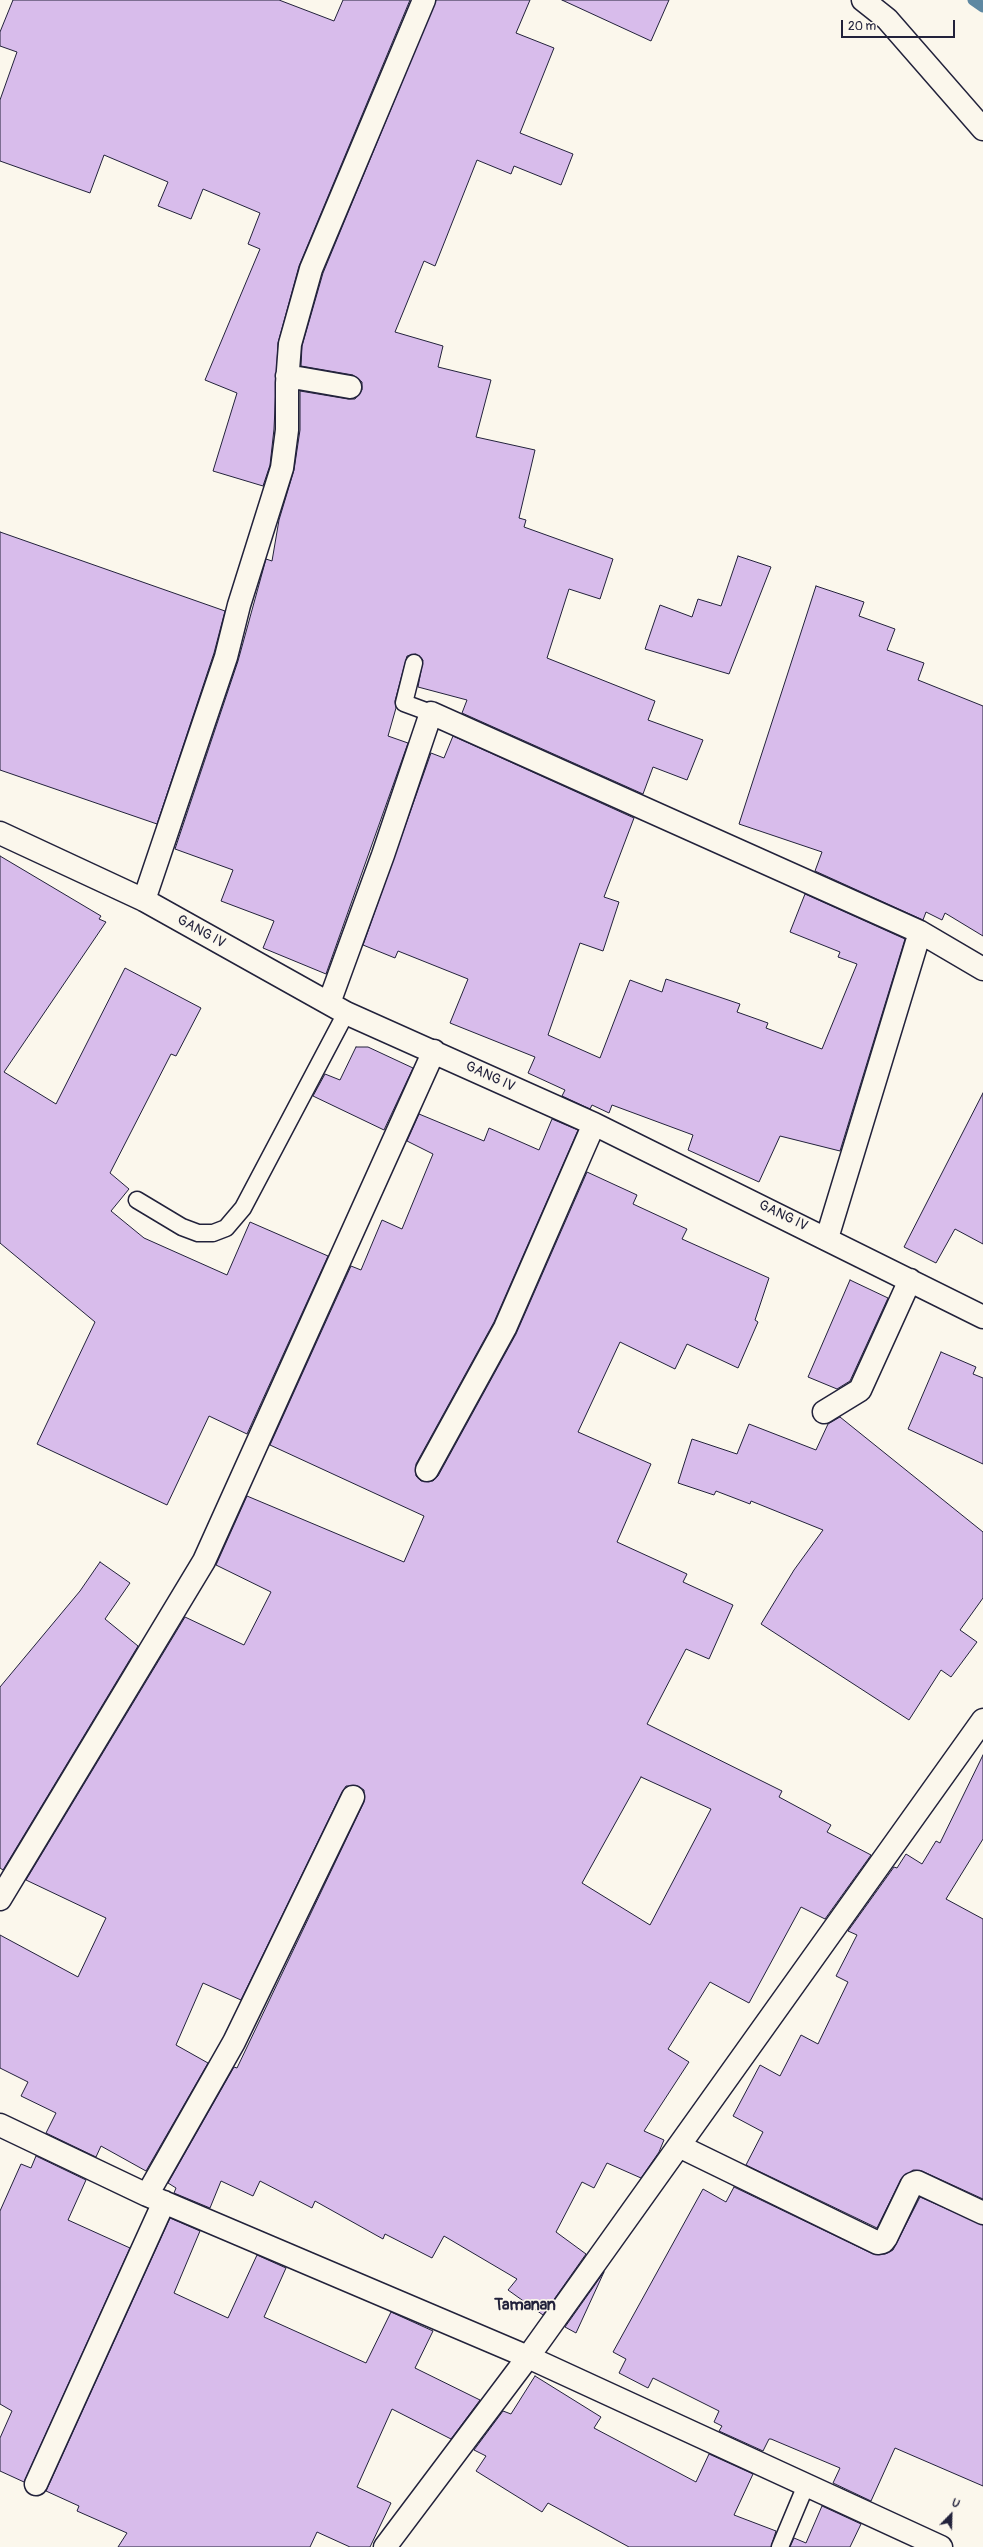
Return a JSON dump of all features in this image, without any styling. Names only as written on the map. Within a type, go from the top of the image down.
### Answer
[{"type":"street","points":[[144,900],[226,657],[239,605],[282,468],[287,430],[287,376],[290,344],[311,269],[424,0]]},
{"type":"street","points":[[863,0],[887,19],[983,129]]},
{"type":"street","points":[[287,376],[350,387]]},
{"type":"street","points":[[338,1008],[383,855],[430,713],[920,932],[983,969]]},
{"type":"street","name":"GANG IV","points":[[0,833],[144,900],[338,1008],[594,1124],[827,1238],[983,1317]]},
{"type":"street","points":[[827,1238],[920,932]]},
{"type":"street","points":[[0,1899],[204,1561],[434,1051]]},
{"type":"street","points":[[427,1470],[505,1328],[594,1124]]},
{"type":"street","points":[[824,1412],[860,1390],[910,1280]]},
{"type":"street","points":[[385,2547],[528,2357],[983,1720]]},
{"type":"street","points":[[36,2484],[155,2199],[234,2042],[353,1797]]},
{"type":"street","points":[[0,2125],[155,2199],[528,2357],[941,2547]]},
{"type":"street","points":[[679,2146],[878,2243],[883,2242],[886,2238],[912,2184],[916,2182],[983,2213]]},
{"type":"lane","points":[[414,663],[404,703],[430,713]]},
{"type":"lane","points":[[137,1200],[182,1227],[198,1233],[213,1232],[226,1228],[243,1208],[338,1008]]},
{"type":"lane","points":[[780,2547],[806,2485]]},
{"type":"building","points":[[13,0],[279,0],[334,21],[343,0],[410,0],[299,266],[278,343],[274,429],[270,465],[263,486],[213,471],[237,393],[205,380],[260,249],[248,244],[260,213],[203,189],[191,219],[158,206],[168,182],[104,155],[90,193],[0,161],[0,100],[17,52],[0,46],[0,32]]},
{"type":"building","points":[[436,0],[530,0],[516,33],[554,48],[520,133],[573,154],[561,185],[514,166],[511,174],[477,160],[435,266],[424,261],[395,332],[443,346],[438,367],[491,380],[476,437],[535,450],[519,518],[526,520],[524,527],[613,559],[600,599],[569,589],[547,658],[655,701],[648,720],[703,740],[687,780],[653,767],[643,794],[462,713],[467,700],[418,687],[423,660],[416,654],[407,656],[395,701],[396,708],[388,736],[408,743],[326,974],[263,948],[274,921],[221,901],[233,870],[175,849],[238,661],[266,559],[272,561],[279,520],[294,470],[300,430],[300,391],[355,399],[362,390],[362,382],[353,375],[301,366],[302,346],[323,273]]},
{"type":"building","points":[[562,0],[669,0],[651,41]]},
{"type":"building","points":[[0,532],[225,611],[214,653],[157,824],[0,770]]},
{"type":"building","points":[[738,556],[771,567],[729,674],[645,649],[660,605],[692,617],[698,599],[721,606]]},
{"type":"building","points":[[816,586],[864,602],[859,616],[895,629],[887,650],[924,663],[918,680],[983,706],[983,936],[945,913],[942,920],[926,912],[923,920],[815,871],[822,852],[739,824]]},
{"type":"building","points":[[453,736],[634,818],[604,897],[619,902],[603,951],[580,943],[548,1035],[600,1058],[630,980],[662,992],[666,979],[740,1004],[737,1012],[768,1023],[766,1028],[822,1049],[857,964],[838,957],[840,952],[790,932],[805,894],[905,939],[840,1151],[780,1136],[759,1182],[688,1150],[693,1135],[612,1105],[609,1113],[592,1105],[590,1109],[562,1096],[565,1090],[528,1073],[535,1057],[450,1023],[468,979],[398,951],[395,958],[363,945],[431,753],[444,758]]},
{"type":"building","points":[[0,856],[101,916],[99,919],[106,922],[4,1072],[56,1104],[125,968],[201,1008],[176,1056],[171,1054],[110,1173],[129,1189],[111,1211],[144,1238],[227,1275],[250,1222],[328,1256],[247,1434],[209,1416],[167,1505],[37,1444],[95,1322],[0,1243]]},
{"type":"building","points":[[356,1047],[368,1047],[413,1068],[384,1130],[313,1096],[325,1074],[340,1080]]},
{"type":"building","points":[[983,1093],[983,1244],[955,1229],[936,1263],[904,1247]]},
{"type":"building","points":[[419,1114],[484,1141],[489,1128],[539,1150],[552,1119],[578,1130],[494,1322],[416,1464],[416,1476],[421,1481],[433,1481],[438,1476],[516,1334],[587,1172],[637,1195],[633,1204],[687,1229],[682,1239],[769,1278],[755,1320],[758,1322],[738,1368],[687,1344],[675,1369],[620,1342],[578,1432],[651,1464],[617,1542],[687,1574],[683,1582],[733,1605],[709,1659],[686,1649],[647,1724],[782,1791],[779,1797],[831,1825],[827,1832],[871,1855],[825,1919],[801,1907],[749,2003],[710,1982],[668,2049],[689,2062],[644,2131],[664,2140],[659,2152],[641,2178],[607,2163],[594,2188],[582,2182],[556,2232],[586,2254],[543,2315],[508,2290],[517,2279],[444,2236],[432,2258],[385,2234],[383,2239],[315,2201],[312,2208],[260,2181],[253,2196],[221,2181],[210,2208],[174,2193],[176,2188],[168,2183],[234,2067],[237,2068],[364,1802],[364,1790],[358,1786],[346,1786],[342,1792],[241,2000],[203,1983],[176,2045],[208,2063],[146,2171],[101,2146],[96,2157],[46,2133],[56,2113],[21,2096],[28,2082],[0,2068],[0,1935],[78,1977],[106,1918],[26,1880],[185,1617],[244,1645],[271,1592],[216,1565],[247,1496],[404,1562],[424,1516],[270,1445],[351,1266],[361,1270],[382,1220],[402,1229],[433,1154],[407,1141]],"holes":[[[641,1777],[711,1809],[650,1925],[582,1883]]]},
{"type":"building","points":[[850,1280],[888,1298],[850,1381],[837,1389],[808,1377]]},
{"type":"building","points":[[941,1352],[976,1367],[973,1374],[983,1378],[983,1464],[908,1429]]},
{"type":"building","points":[[840,1417],[983,1532],[983,1598],[960,1630],[977,1642],[951,1677],[941,1670],[909,1720],[761,1624],[794,1570],[823,1530],[751,1501],[750,1504],[716,1491],[714,1495],[678,1483],[692,1439],[737,1454],[749,1424],[816,1450],[828,1424]]},
{"type":"building","points":[[100,1562],[130,1583],[105,1619],[138,1646],[3,1870],[0,1868],[0,1687],[80,1591]]},
{"type":"building","points":[[983,1755],[983,1839],[946,1899],[983,1919],[983,2199],[922,2171],[913,2170],[901,2179],[877,2228],[746,2165],[763,2132],[733,2116],[760,2065],[780,2076],[801,2035],[818,2044],[848,1982],[836,1976],[857,1935],[848,1931],[894,1867],[897,1868],[906,1854],[922,1864],[936,1841],[940,1843]]},
{"type":"building","points":[[36,2156],[86,2180],[68,2220],[130,2248],[24,2482],[0,2471],[0,2438],[12,2411],[0,2404],[0,2211],[21,2164],[31,2168]]},
{"type":"building","points":[[734,2187],[873,2254],[885,2254],[893,2250],[920,2197],[983,2225],[983,2486],[895,2448],[871,2501],[833,2483],[840,2468],[771,2439],[769,2439],[763,2451],[719,2431],[722,2426],[714,2422],[719,2411],[653,2378],[648,2388],[619,2373],[626,2359],[613,2352],[703,2189],[726,2202]]},
{"type":"building","points":[[170,2218],[200,2231],[174,2293],[228,2318],[257,2255],[286,2268],[264,2317],[366,2363],[391,2312],[433,2331],[415,2368],[480,2400],[451,2439],[392,2409],[357,2487],[391,2503],[370,2547],[350,2547],[317,2532],[310,2547],[118,2547],[127,2533],[77,2511],[79,2506],[46,2491]]},
{"type":"building","points":[[604,2272],[576,2333],[565,2327]]},
{"type":"building","points":[[535,2376],[601,2417],[594,2428],[696,2482],[709,2454],[753,2474],[734,2515],[776,2531],[771,2547],[629,2547],[548,2503],[542,2512],[476,2471],[486,2456],[474,2450],[503,2411],[511,2414]]},
{"type":"building","points":[[822,2506],[861,2524],[850,2547],[790,2547],[794,2538],[806,2543]]},
{"type":"waterway","points":[[973,0],[983,7]]},
{"type":"district","name":"Tamanan","points":[[525,2306]]}]
